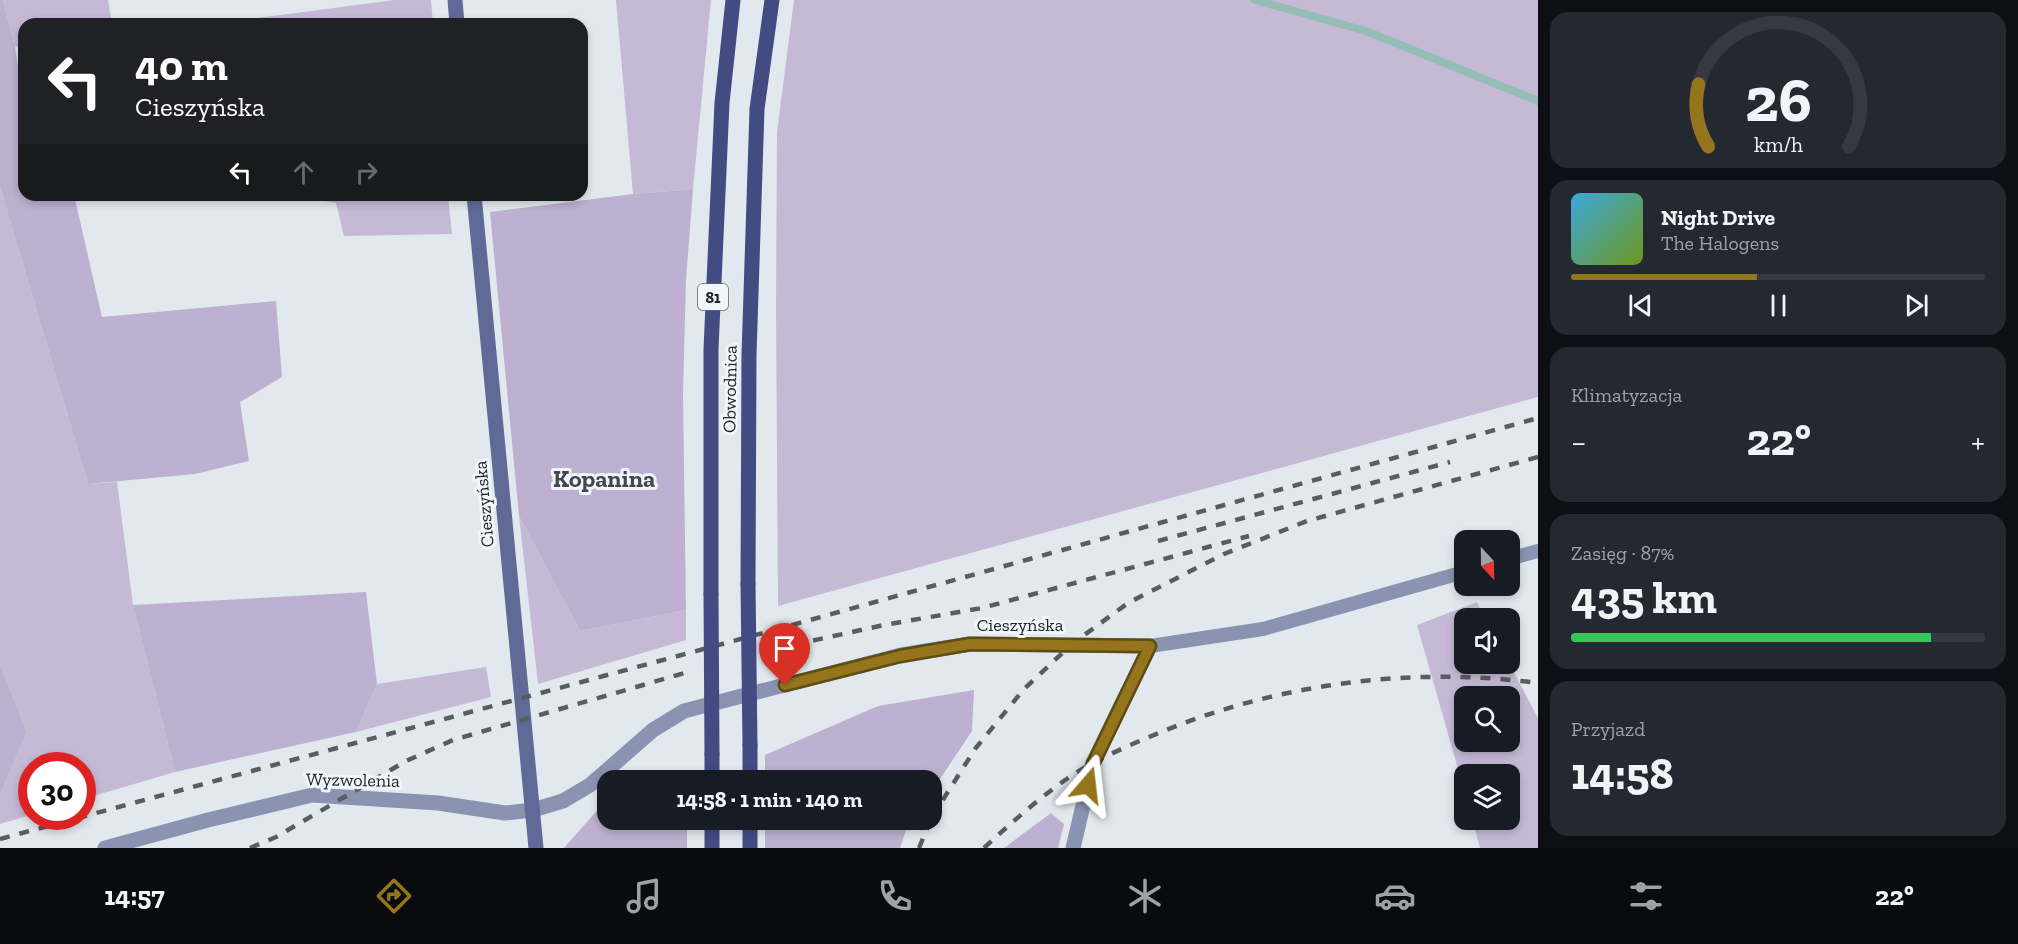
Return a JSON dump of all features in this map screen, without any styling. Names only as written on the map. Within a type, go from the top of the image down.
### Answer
[{"type":"main road","name":"Obwodnica","points":[[712,770],[711,350],[722,103],[733,0]]},
{"type":"main road","name":"Obwodnica","points":[[750,770],[749,355],[757,109],[772,0]]},
{"type":"main road","points":[[712,830],[712,848]]},
{"type":"main road","points":[[750,830],[750,848]]},
{"type":"street","points":[[455,0],[456,18]]},
{"type":"street","name":"Cieszyńska","points":[[475,201],[536,848]]},
{"type":"street","name":"Cieszyńska","points":[[533,810],[563,801],[590,785],[653,730],[684,711],[695,708],[900,656],[970,644],[1150,646]]},
{"type":"street","points":[[1072,848],[1093,764],[1150,646]]},
{"type":"street","name":"Wyzwolenia","points":[[105,848],[207,820],[312,795],[438,803],[505,813],[533,810]]},
{"type":"lane","points":[[1520,556],[1538,551]]},
{"type":"lane","name":"Cieszyńska","points":[[1150,646],[1263,628],[1454,575]]},
{"type":"shaded area","points":[[0,0],[3,0],[18,66],[18,201],[75,201],[102,317],[276,301],[282,377],[240,402],[249,461],[195,474],[88,484],[0,187]]},
{"type":"shaded area","points":[[3,0],[108,0],[111,18],[18,18],[18,46],[15,47]]},
{"type":"shaded area","points":[[394,0],[431,0],[432,18],[257,18]]},
{"type":"shaded area","points":[[616,0],[711,0],[693,189],[633,194]]},
{"type":"shaded area","points":[[794,0],[1538,0],[1538,397],[778,606],[777,132]]},
{"type":"shaded area","points":[[0,187],[88,484],[117,482],[133,605],[175,772],[96,795],[96,752],[18,752],[27,732],[0,664]]},
{"type":"shaded area","points":[[693,189],[686,280],[683,393],[686,610],[580,631],[519,516],[490,212]]},
{"type":"shaded area","points":[[325,201],[449,201],[452,234],[344,236],[336,203]]},
{"type":"shaded area","points":[[519,516],[580,631],[686,610],[686,640],[538,684]]},
{"type":"shaded area","points":[[366,592],[377,684],[356,732],[175,772],[133,605]]},
{"type":"shaded area","points":[[1477,602],[1480,608],[1461,608]]},
{"type":"shaded area","points":[[1454,611],[1454,674],[1515,674],[1538,718],[1538,848],[1480,848],[1475,830],[1520,830],[1520,764],[1457,764],[1417,625]]},
{"type":"shaded area","points":[[0,664],[27,732],[0,795]]},
{"type":"shaded area","points":[[486,667],[491,697],[356,732],[377,684]]},
{"type":"shaded area","points":[[974,690],[972,731],[942,776],[942,770],[765,770],[765,755],[878,706]]},
{"type":"shaded area","points":[[18,753],[18,819],[0,824],[0,795]]},
{"type":"shaded area","points":[[597,811],[597,830],[687,830],[687,848],[564,848]]},
{"type":"shaded area","points":[[1051,813],[1064,824],[1058,848],[1004,848]]},
{"type":"shaded area","points":[[765,830],[906,830],[900,848],[765,848]]},
{"type":"waterway","points":[[1255,0],[1366,31],[1538,101]]},
{"type":"railway","points":[[0,839],[774,630],[1538,418]]},
{"type":"railway","points":[[942,801],[975,749],[1024,689],[1072,644],[1128,603],[1224,554],[1307,521],[1538,457]]},
{"type":"railway","points":[[1158,541],[1450,462]]},
{"type":"railway","points":[[774,649],[884,625],[982,608],[1249,536]]},
{"type":"railway","points":[[250,848],[276,837],[406,761],[453,740],[688,672]]},
{"type":"railway","points":[[984,848],[1046,794],[1089,765],[1154,735],[1200,717],[1246,703],[1294,692],[1391,679],[1489,678],[1538,683]]},
{"type":"railway","points":[[919,848],[926,830]]},
{"type":"district","name":"Kopanina","points":[[604,478]]},
{"type":"route","points":[[785,685],[900,656],[970,644],[1150,646],[1093,764],[1088,785]]}]
